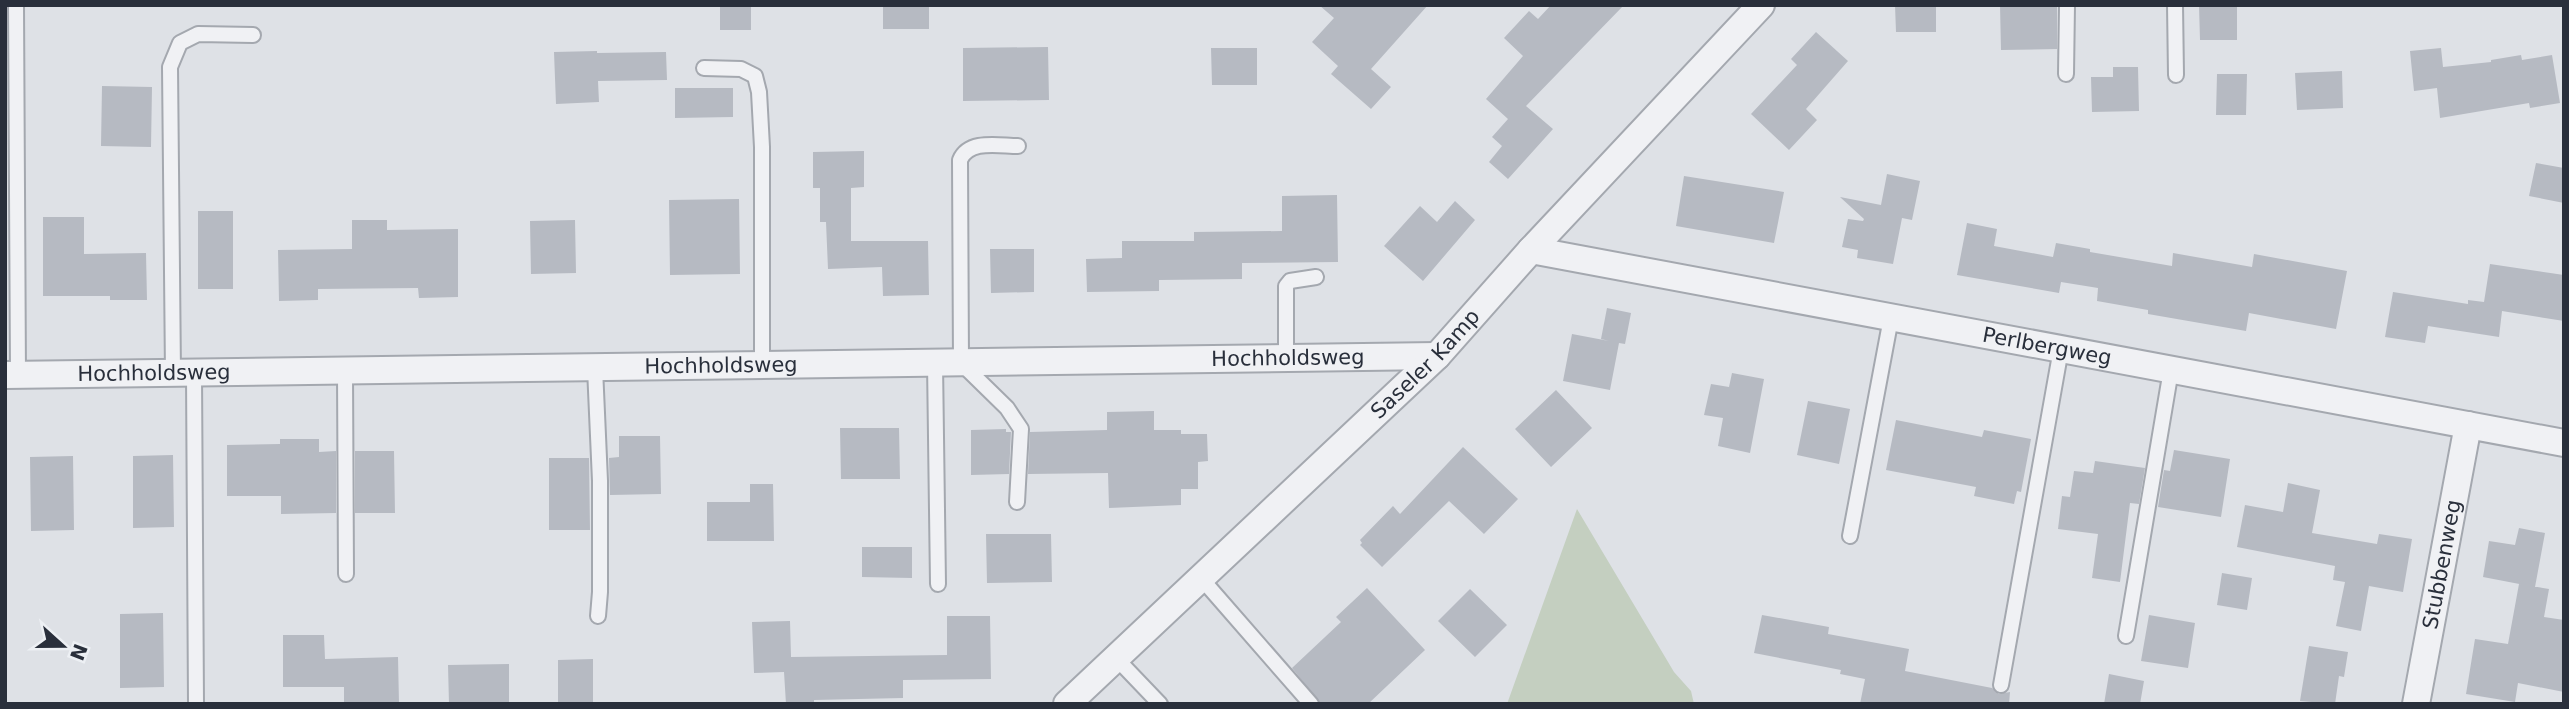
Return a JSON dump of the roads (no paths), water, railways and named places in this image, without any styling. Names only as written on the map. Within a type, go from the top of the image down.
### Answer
[{"type":"street","name":"Saseler Kamp","points":[[1071,702],[1437,356],[1531,250],[1756,7]]},
{"type":"street","name":"Perlbergweg","points":[[1531,250],[2564,443]]},
{"type":"street","name":"Hochholdsweg","points":[[12,375],[1437,356]]},
{"type":"street","name":"Stubbenweg","points":[[2416,704],[2468,425]]},
{"type":"lane","points":[[12,375],[16,5]]},
{"type":"lane","points":[[2066,74],[2067,5]]},
{"type":"lane","points":[[2175,5],[2176,75]]},
{"type":"lane","points":[[196,704],[170,67],[180,43],[198,34],[253,35]]},
{"type":"lane","points":[[704,68],[741,69],[755,76],[759,92],[762,147],[762,366]]},
{"type":"lane","points":[[938,584],[960,160],[966,150],[974,146],[1018,146]]},
{"type":"lane","points":[[1286,358],[1286,286],[1290,281],[1317,277]]},
{"type":"lane","points":[[1850,536],[1891,318]]},
{"type":"lane","points":[[2001,685],[2061,349]]},
{"type":"lane","points":[[948,363],[1007,408],[1021,429],[1017,502]]},
{"type":"lane","points":[[595,368],[600,535],[598,616]]},
{"type":"lane","points":[[2126,636],[2171,370]]},
{"type":"lane","points":[[345,372],[346,575]]},
{"type":"lane","points":[[1201,578],[1311,704]]},
{"type":"lane","points":[[1116,658],[1160,704]]}]
